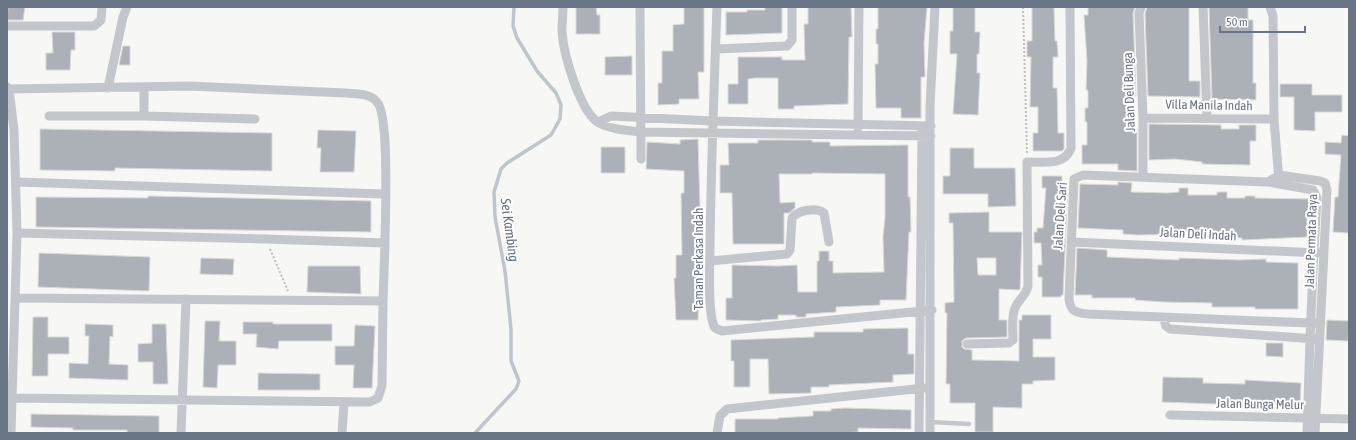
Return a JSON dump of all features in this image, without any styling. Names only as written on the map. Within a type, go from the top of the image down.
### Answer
[{"type":"street","points":[[7,26],[94,26],[101,20],[102,7]]},
{"type":"street","points":[[108,88],[122,17],[127,7]]},
{"type":"street","points":[[563,7],[562,32],[572,76],[581,100],[598,122],[614,130],[641,132],[931,136]]},
{"type":"street","points":[[640,7],[641,159]]},
{"type":"street","name":"Taman Perkasa Indah","points":[[717,7],[712,121],[710,261],[711,319],[718,330],[932,310]]},
{"type":"street","points":[[716,49],[787,46],[792,40],[792,7]]},
{"type":"street","points":[[858,135],[859,7]]},
{"type":"street","points":[[930,433],[932,310],[930,106],[935,7]]},
{"type":"street","points":[[967,344],[1009,343],[1013,340],[1013,312],[1015,306],[1026,295],[1028,286],[1027,162],[1062,160],[1068,156],[1071,148],[1070,7]]},
{"type":"street","name":"Jalan Deli Bunga","points":[[1141,7],[1139,13],[1143,118],[1143,177]]},
{"type":"street","points":[[1203,7],[1207,118]]},
{"type":"street","points":[[1270,7],[1273,16],[1274,120],[1279,186]]},
{"type":"street","points":[[11,433],[12,398],[16,298],[17,233],[14,130],[8,88],[189,86],[320,90],[367,95],[377,101],[383,112],[386,133],[381,393],[378,398],[370,402],[344,403],[12,398]]},
{"type":"street","points":[[144,87],[144,116]]},
{"type":"street","points":[[919,433],[918,388],[921,136],[922,126],[930,106]]},
{"type":"street","points":[[49,116],[144,116],[255,119]]},
{"type":"street","points":[[598,122],[611,116],[712,121],[858,123],[931,126]]},
{"type":"street","name":"Villa Manila Indah","points":[[1143,118],[1274,120]]},
{"type":"street","points":[[670,119],[670,132]]},
{"type":"street","name":"Jalan Deli Sari","points":[[1268,182],[1083,175],[1076,177],[1073,185],[1069,299],[1071,308],[1075,311],[1088,314],[1321,323]]},
{"type":"street","points":[[1268,182],[1279,176]]},
{"type":"street","name":"Jalan Permata Raya","points":[[1279,176],[1320,181],[1325,183],[1327,190],[1320,339],[1311,418],[1306,433]]},
{"type":"street","points":[[16,182],[384,194]]},
{"type":"street","name":"Jalan Permata Raya","points":[[1268,182],[1279,186],[1310,189],[1316,194],[1310,323],[1311,418],[1315,433]]},
{"type":"street","points":[[710,261],[784,255],[790,250],[792,218],[796,213],[807,210],[821,211],[824,213],[829,242]]},
{"type":"street","points":[[17,233],[385,243]]},
{"type":"street","name":"Jalan Deli Indah","points":[[1071,242],[1324,253]]},
{"type":"street","points":[[16,298],[383,301]]},
{"type":"street","points":[[181,433],[186,299]]},
{"type":"street","points":[[1163,317],[1166,326],[1170,329],[1320,339]]},
{"type":"street","points":[[717,433],[720,416],[727,409],[918,388],[930,388]]},
{"type":"street","points":[[342,433],[344,403]]},
{"type":"street","name":"Jalan Bunga Melur","points":[[1170,415],[1349,419]]},
{"type":"lane","points":[[930,422],[970,424]]},
{"type":"path","points":[[1023,7],[1027,162]]},
{"type":"path","points":[[266,239],[292,301]]},
{"type":"building","points":[[8,7],[25,7],[23,20],[7,20]]},
{"type":"building","points":[[576,7],[596,7],[597,15],[600,15],[600,34],[576,34]]},
{"type":"building","points":[[684,7],[704,7],[704,72],[698,72],[699,99],[679,99],[679,104],[658,105],[658,83],[662,83],[662,51],[673,51],[673,25],[684,24]]},
{"type":"building","points":[[765,7],[782,7],[782,33],[726,35],[726,12],[765,10]]},
{"type":"building","points":[[808,7],[851,7],[852,37],[849,37],[848,104],[794,106],[794,109],[778,109],[778,78],[755,78],[748,79],[748,104],[728,104],[728,84],[738,84],[738,57],[782,57],[782,60],[805,60],[804,24],[808,24]]},
{"type":"building","points":[[878,7],[927,7],[924,43],[925,77],[921,77],[921,118],[901,118],[901,108],[876,108],[875,64],[878,64],[876,29],[878,29]]},
{"type":"building","points":[[953,7],[975,7],[975,32],[980,32],[979,54],[977,54],[977,73],[980,73],[978,115],[953,114],[957,54],[950,54],[950,31],[953,31]]},
{"type":"building","points":[[1032,7],[1054,7],[1055,41],[1057,41],[1058,57],[1053,57],[1053,88],[1057,88],[1058,133],[1064,133],[1064,149],[1062,151],[1033,151],[1033,133],[1038,133],[1038,107],[1030,107],[1031,57],[1027,57],[1027,41],[1032,41]]},
{"type":"building","points":[[1088,7],[1135,7],[1133,13],[1136,96],[1129,96],[1128,129],[1137,129],[1137,171],[1118,170],[1118,164],[1082,164],[1082,145],[1087,145],[1087,122],[1085,122],[1085,108],[1088,108],[1088,90],[1086,90],[1087,61],[1084,15],[1088,15]]},
{"type":"building","points":[[1147,7],[1189,7],[1189,81],[1200,81],[1200,97],[1148,96],[1145,14]]},
{"type":"building","points":[[1209,7],[1248,7],[1248,20],[1253,20],[1253,83],[1256,83],[1256,100],[1212,99]]},
{"type":"building","points":[[52,32],[75,32],[75,50],[71,50],[70,70],[46,70],[46,53],[53,53]]},
{"type":"building","points":[[123,46],[130,46],[130,65],[119,65]]},
{"type":"building","points":[[632,56],[632,75],[605,75],[605,57]]},
{"type":"building","points":[[1280,84],[1312,84],[1312,95],[1342,95],[1342,112],[1315,112],[1315,131],[1294,130],[1294,97],[1280,97]]},
{"type":"building","points":[[1149,124],[1221,125],[1221,129],[1239,129],[1239,125],[1256,125],[1256,141],[1250,141],[1250,165],[1202,164],[1202,162],[1176,159],[1149,160]]},
{"type":"building","points":[[40,129],[272,133],[272,171],[115,168],[115,171],[40,170]]},
{"type":"building","points":[[318,130],[356,131],[354,172],[320,172],[321,148],[317,148]]},
{"type":"building","points":[[1342,135],[1349,136],[1349,233],[1333,232],[1335,197],[1338,197],[1341,155],[1325,154],[1325,142],[1341,143]]},
{"type":"building","points":[[698,139],[700,209],[697,209],[697,278],[699,278],[698,320],[676,320],[674,278],[676,278],[676,255],[682,255],[681,193],[684,193],[684,171],[646,169],[647,142],[680,144],[680,140]]},
{"type":"building","points":[[758,140],[812,140],[812,142],[830,142],[830,146],[908,145],[908,197],[910,197],[911,232],[909,232],[906,300],[880,300],[880,305],[836,307],[836,312],[806,314],[806,317],[796,317],[796,315],[778,315],[778,319],[761,321],[726,320],[726,298],[732,298],[732,265],[797,265],[798,292],[817,292],[817,261],[819,261],[819,251],[829,251],[829,261],[833,261],[833,273],[884,272],[883,237],[885,218],[885,174],[779,174],[780,203],[795,202],[795,208],[789,213],[784,213],[784,244],[733,244],[732,193],[720,193],[720,165],[729,165],[728,143],[758,143]]},
{"type":"building","points":[[601,147],[625,147],[625,173],[601,173]]},
{"type":"building","points":[[950,148],[974,148],[974,168],[1015,168],[1016,206],[988,207],[988,194],[943,194],[943,176],[950,176]]},
{"type":"building","points":[[1042,176],[1062,176],[1062,184],[1068,184],[1063,295],[1061,295],[1061,297],[1042,297],[1042,277],[1038,277],[1038,265],[1042,265],[1041,243],[1034,243],[1034,232],[1037,232],[1037,228],[1043,228],[1046,188],[1042,188]]},
{"type":"building","points":[[1118,182],[1132,183],[1131,192],[1167,193],[1179,192],[1179,188],[1188,188],[1188,195],[1217,195],[1217,192],[1227,192],[1227,198],[1245,198],[1245,196],[1255,196],[1255,198],[1311,199],[1310,218],[1307,218],[1307,237],[1242,240],[1242,238],[1193,237],[1193,234],[1123,234],[1123,230],[1078,228],[1080,184],[1118,185]]},
{"type":"building","points":[[148,196],[371,201],[371,232],[36,227],[36,197],[148,198]]},
{"type":"building","points":[[989,212],[989,232],[1022,232],[1020,290],[999,289],[999,320],[1007,320],[1007,337],[966,338],[962,341],[962,347],[964,349],[972,350],[972,360],[1019,361],[1019,320],[1022,320],[1022,315],[1051,315],[1051,339],[1033,339],[1033,357],[1055,357],[1055,380],[1033,381],[1033,384],[1022,384],[1022,408],[993,407],[993,432],[975,432],[975,403],[950,403],[950,384],[946,384],[947,313],[945,313],[945,303],[954,302],[953,223],[949,223],[949,213]],"holes":[[[977,258],[996,258],[996,275],[978,275]]]},
{"type":"building","points":[[1077,248],[1107,250],[1107,257],[1179,260],[1179,258],[1239,260],[1266,259],[1266,262],[1298,263],[1298,309],[1212,307],[1212,303],[1163,302],[1135,300],[1135,298],[1092,298],[1092,295],[1075,295]]},
{"type":"building","points":[[39,253],[150,257],[149,291],[38,287]]},
{"type":"building","points":[[201,258],[234,259],[233,275],[200,274]]},
{"type":"building","points":[[308,266],[360,266],[361,294],[307,292]]},
{"type":"building","points":[[33,317],[48,317],[48,337],[69,337],[69,354],[48,354],[48,376],[32,376]]},
{"type":"building","points":[[1327,320],[1349,321],[1348,341],[1326,340]]},
{"type":"building","points":[[205,321],[220,321],[219,341],[236,341],[236,365],[218,365],[217,388],[203,387]]},
{"type":"building","points":[[243,322],[273,322],[273,324],[332,324],[332,341],[279,341],[278,349],[256,347],[257,334],[243,334]]},
{"type":"building","points":[[85,324],[113,325],[113,337],[110,336],[109,364],[128,365],[128,380],[69,378],[69,363],[88,364],[89,336],[85,336]]},
{"type":"building","points":[[152,324],[166,324],[168,384],[153,384],[153,362],[138,362],[138,344],[152,343]]},
{"type":"building","points":[[355,325],[375,326],[372,388],[353,388],[354,365],[335,365],[335,346],[354,346]]},
{"type":"building","points":[[908,328],[908,354],[914,354],[914,374],[893,375],[893,382],[829,385],[829,387],[811,387],[811,393],[769,394],[768,359],[750,359],[750,387],[734,387],[734,361],[731,361],[731,340],[814,337],[814,332],[863,332],[863,329]]},
{"type":"building","points":[[1266,343],[1283,343],[1283,357],[1266,356]]},
{"type":"building","points":[[258,373],[320,374],[320,390],[258,390]]},
{"type":"building","points":[[1163,377],[1203,378],[1203,383],[1245,384],[1245,380],[1301,383],[1300,407],[1263,408],[1244,405],[1162,402]]},
{"type":"building","points":[[831,409],[911,410],[911,429],[858,428],[858,432],[842,433],[735,433],[735,419],[778,419],[813,416],[813,411],[831,411]]},
{"type":"building","points":[[31,414],[159,416],[159,433],[127,433],[127,430],[73,430],[73,428],[31,427]]},
{"type":"waterway","name":"Sei Kambing","points":[[475,433],[516,389],[519,381],[511,361],[511,329],[505,271],[495,217],[494,192],[501,169],[507,163],[551,135],[560,119],[561,105],[556,93],[537,71],[517,38],[513,26],[514,7]]}]
